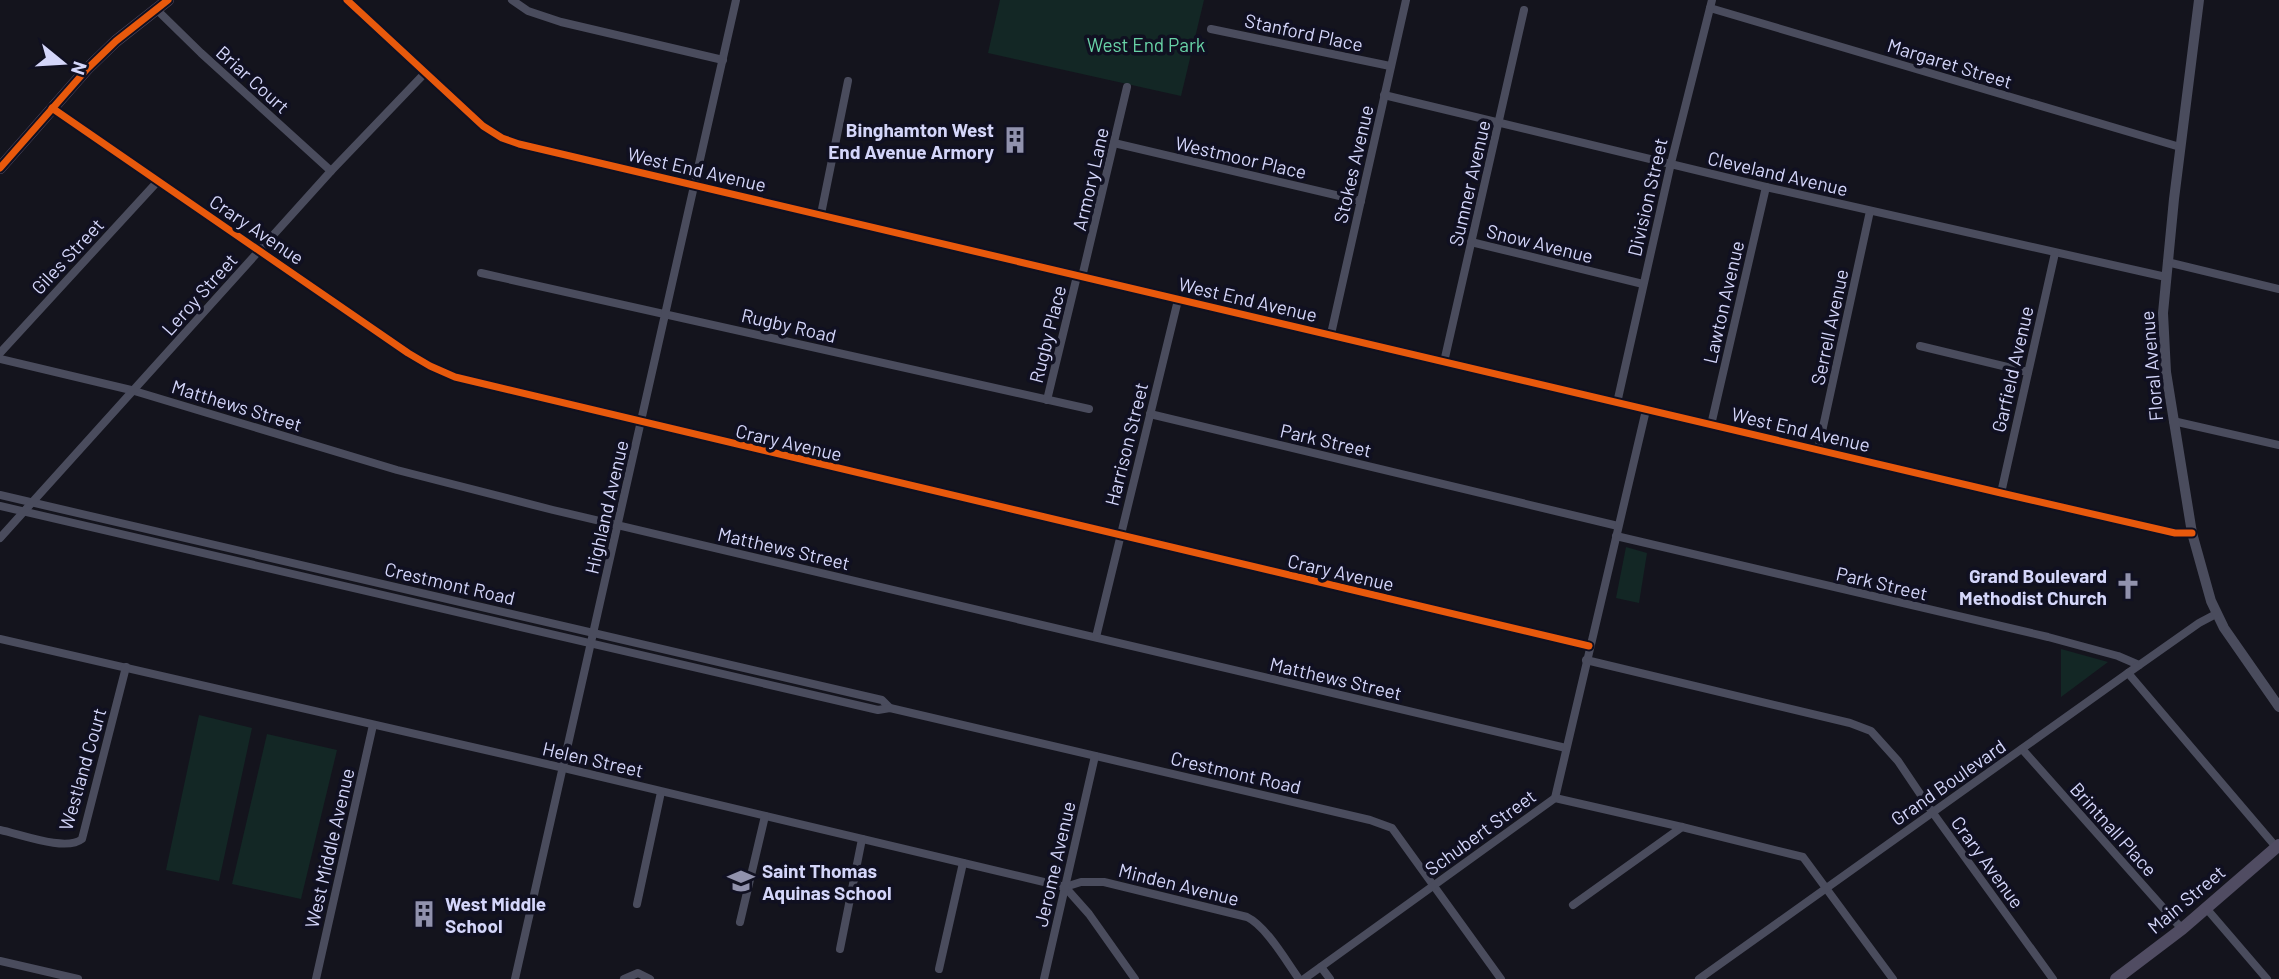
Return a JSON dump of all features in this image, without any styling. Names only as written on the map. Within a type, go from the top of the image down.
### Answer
[{"type":"main road","points":[[0,168],[52,107],[116,41],[168,0]]},
{"type":"main road","name":"Main Street","points":[[2116,979],[2182,929],[2278,846]]},
{"type":"street","name":"West End Avenue","points":[[347,0],[483,126],[502,138],[519,144],[1818,450],[2175,533],[2192,533]]},
{"type":"street","points":[[512,0],[528,11],[561,22],[723,60]]},
{"type":"street","name":"Highland Avenue","points":[[515,979],[736,0]]},
{"type":"street","name":"Stokes Avenue","points":[[1331,334],[1406,0]]},
{"type":"street","name":"Floral Avenue","points":[[2199,0],[2167,262],[2162,330],[2173,421],[2192,533],[2216,614],[2279,707]]},
{"type":"street","name":"Margaret Street","points":[[1711,4],[2180,147]]},
{"type":"street","name":"Division Street","points":[[1617,403],[1671,163],[1711,4]]},
{"type":"street","name":"Briar Court","points":[[156,9],[331,171]]},
{"type":"street","name":"Sumner Avenue","points":[[1444,362],[1524,10]]},
{"type":"street","name":"Stanford Place","points":[[1211,29],[1390,66]]},
{"type":"street","name":"Leroy Street","points":[[0,538],[331,171],[425,73]]},
{"type":"street","points":[[821,214],[848,81]]},
{"type":"street","name":"Armory Lane","points":[[1080,277],[1127,87]]},
{"type":"street","name":"Cleveland Avenue","points":[[1384,96],[1766,187],[2166,277]]},
{"type":"street","name":"Crary Avenue","points":[[52,107],[430,366],[470,382],[1589,646]]},
{"type":"street","name":"Westmoor Place","points":[[1114,143],[1360,201]]},
{"type":"street","name":"Giles Street","points":[[0,353],[158,181]]},
{"type":"street","name":"Lawton Avenue","points":[[1711,425],[1766,187]]},
{"type":"street","name":"Serrell Avenue","points":[[1818,450],[1870,211]]},
{"type":"street","name":"Snow Avenue","points":[[1471,242],[1643,284]]},
{"type":"street","name":"Garfield Avenue","points":[[2001,492],[2055,253]]},
{"type":"street","points":[[2167,262],[2279,289]]},
{"type":"street","name":"Rugby Road","points":[[481,273],[1089,409]]},
{"type":"street","name":"Rugby Place","points":[[1047,400],[1080,277]]},
{"type":"street","name":"Harrison Street","points":[[1096,637],[1178,300]]},
{"type":"street","points":[[1920,346],[2028,372]]},
{"type":"street","name":"Matthews Street","points":[[0,359],[131,390],[397,470],[618,525],[1566,748]]},
{"type":"street","name":"Schubert Street","points":[[1304,979],[1555,797],[1646,410]]},
{"type":"street","name":"Park Street","points":[[1150,414],[1618,526]]},
{"type":"street","points":[[2173,421],[2279,446]]},
{"type":"street","name":"Crestmont Road","points":[[0,495],[881,700],[890,708]]},
{"type":"street","name":"Crestmont Road","points":[[0,506],[878,710],[890,708],[1300,802],[1384,825],[1392,828],[1502,979]]},
{"type":"street","name":"Park Street","points":[[1616,536],[2048,637],[2118,656],[2139,665]]},
{"type":"street","points":[[312,579],[314,568]]},
{"type":"street","points":[[446,610],[448,599]]},
{"type":"street","name":"Grand Boulevard","points":[[1699,979],[2139,665],[2216,614]]},
{"type":"street","name":"Helen Street","points":[[0,639],[564,768],[1065,887]]},
{"type":"street","name":"Crary Avenue","points":[[1586,660],[1863,727],[1878,737],[1898,761],[2053,979]]},
{"type":"street","name":"Westland Court","points":[[0,830],[59,844],[75,844],[82,839],[126,667]]},
{"type":"street","points":[[2128,673],[2278,846]]},
{"type":"street","name":"West Middle Avenue","points":[[316,979],[373,724]]},
{"type":"street","name":"Brintnall Place","points":[[2022,749],[2182,929]]},
{"type":"street","name":"Jerome Avenue","points":[[1044,979],[1095,756]]},
{"type":"street","points":[[637,904],[661,792]]},
{"type":"street","points":[[1555,797],[1798,855],[1808,861],[1893,979]]},
{"type":"street","points":[[740,922],[765,816]]},
{"type":"street","points":[[1573,905],[1682,827]]},
{"type":"street","points":[[840,949],[862,839]]},
{"type":"street","points":[[939,969],[963,863]]},
{"type":"street","name":"Minden Avenue","points":[[1065,887],[1081,882],[1104,882],[1247,917],[1262,928],[1299,979]]},
{"type":"street","points":[[1065,887],[1089,914],[1135,979]]},
{"type":"street","points":[[2206,908],[2267,979]]},
{"type":"street","points":[[0,961],[43,975],[78,979]]},
{"type":"street","points":[[1321,967],[1329,979]]},
{"type":"street","points":[[624,979],[638,973],[649,978]]},
{"type":"green space","name":"West End Park","points":[[1000,0],[1204,0],[1181,96],[988,53]]},
{"type":"green space","points":[[1626,547],[1647,553],[1639,603],[1616,598]]},
{"type":"green space","points":[[2061,649],[2108,662],[2061,697]]},
{"type":"green space","points":[[199,715],[252,728],[219,881],[166,870]]},
{"type":"green space","points":[[267,734],[337,750],[301,899],[232,884]]},
{"type":"cycle path","points":[[0,168],[87,69],[116,41],[168,0]]},
{"type":"cycle path","points":[[347,0],[483,126],[502,138],[519,144],[2001,493],[2175,533],[2192,533]]},
{"type":"cycle path","points":[[52,108],[408,353],[455,377],[1589,646]]},
{"type":"place","name":"Binghamton West End Avenue Armory","points":[[1015,140]]},
{"type":"place","name":"Grand Boulevard Methodist Church","points":[[2128,586]]},
{"type":"place","name":"Saint Thomas Aquinas School","points":[[741,881]]},
{"type":"place","name":"West Middle School","points":[[424,914]]}]
